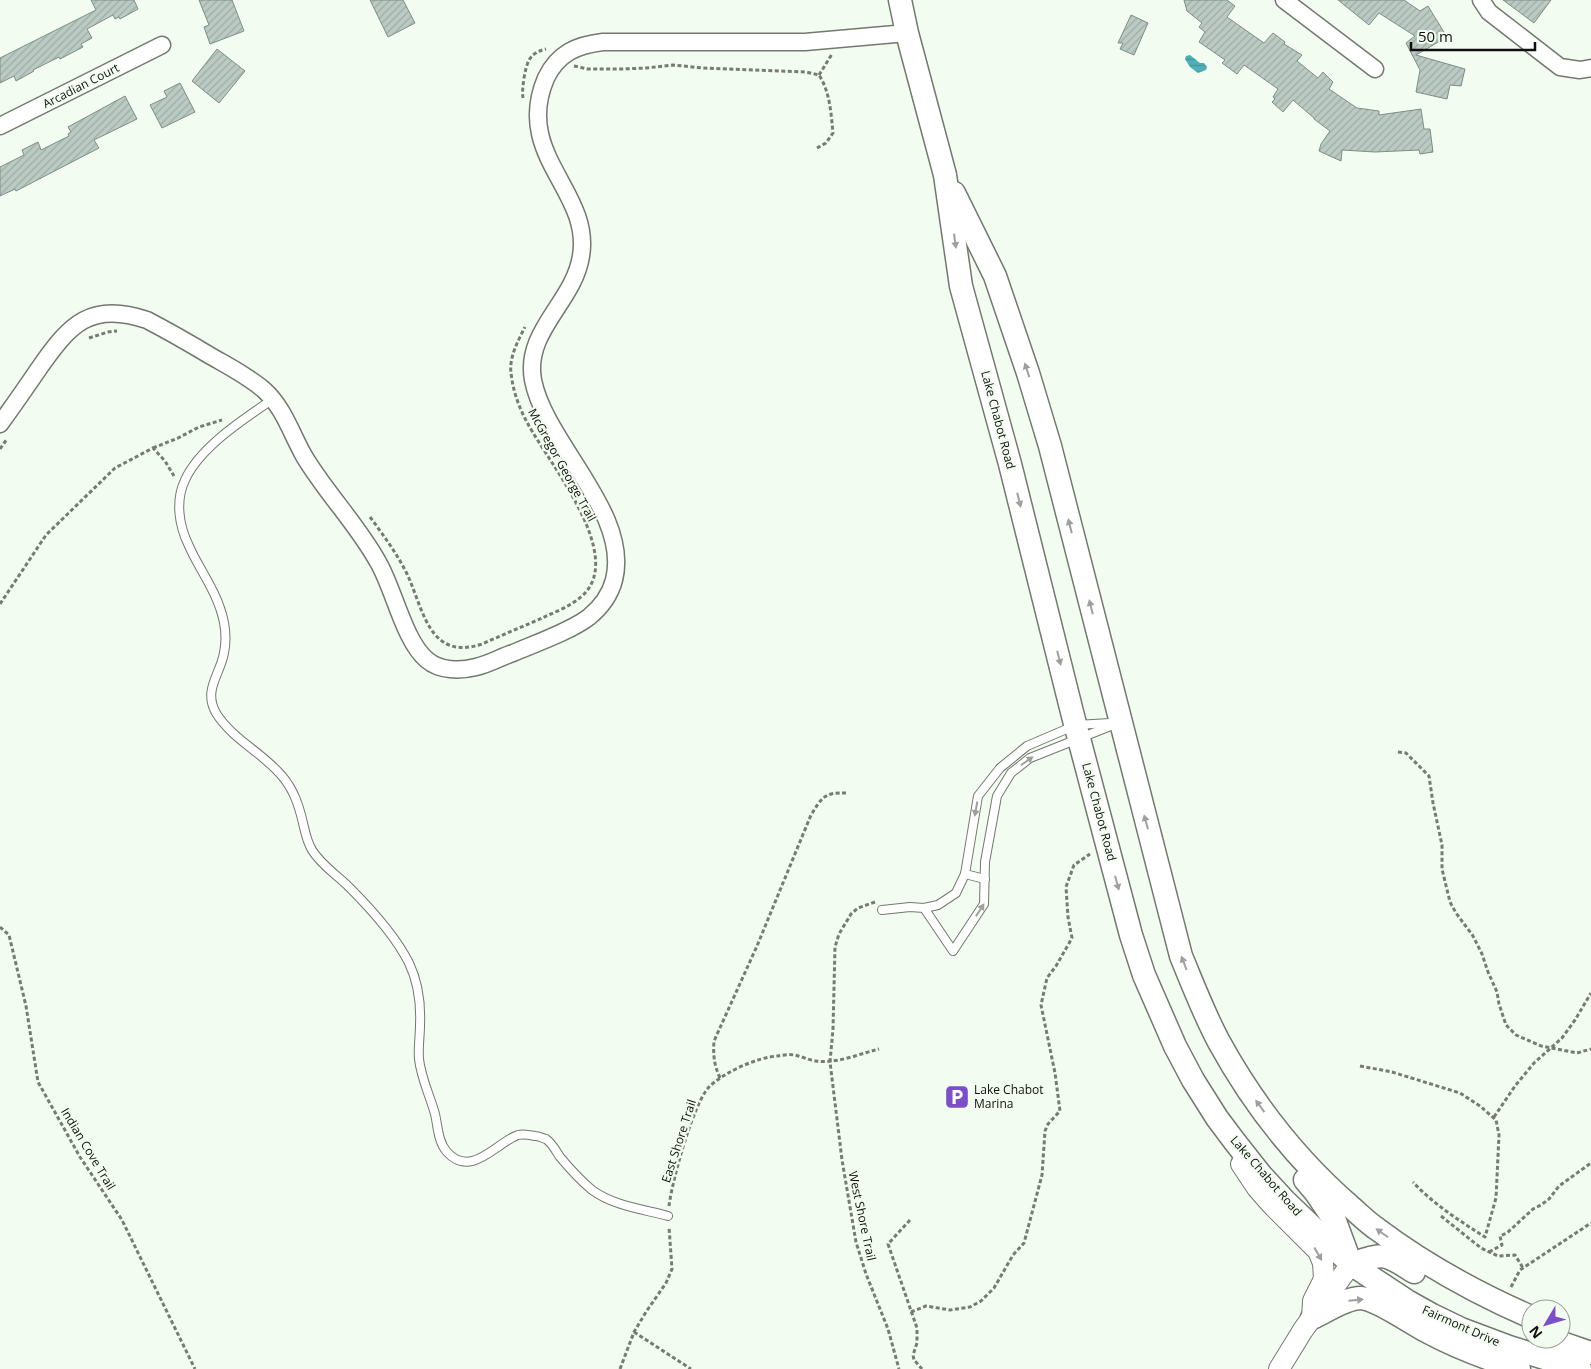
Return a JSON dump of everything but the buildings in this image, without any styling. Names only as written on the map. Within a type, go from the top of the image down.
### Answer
[{"type":"main road","name":"Lake Chabot Road","points":[[900,0],[945,175],[961,286],[1010,464],[1131,935],[1144,975],[1175,1046],[1217,1118],[1273,1188],[1351,1264]]},
{"type":"main road","name":"Lake Chabot Road","points":[[945,175],[995,276],[1028,373],[1050,446],[1181,956],[1219,1041],[1240,1077],[1275,1128],[1318,1176],[1351,1207],[1375,1228],[1426,1263],[1462,1285],[1501,1304]]},
{"type":"main road","points":[[1275,1128],[1291,1165],[1316,1193],[1335,1221],[1351,1264],[1377,1255],[1391,1257],[1472,1306],[1521,1328]]},
{"type":"main road","name":"Fairmont Drive","points":[[1351,1264],[1407,1301],[1461,1329],[1509,1347],[1580,1369]]},
{"type":"main road","points":[[1312,1318],[1349,1300],[1363,1298],[1378,1304],[1456,1346],[1519,1369]]},
{"type":"main road","points":[[1501,1304],[1521,1313]]},
{"type":"main road","points":[[1571,1333],[1591,1340]]},
{"type":"main road","points":[[1571,1346],[1591,1353]]},
{"type":"street","points":[[1284,0],[1375,69]]},
{"type":"street","points":[[1482,0],[1489,12],[1560,67],[1580,70],[1591,68]]},
{"type":"street","points":[[6,429],[57,343],[67,332],[76,324],[89,317],[102,314],[131,314],[148,320],[240,372],[262,388],[273,399],[303,454],[380,565],[418,652],[430,663],[444,668],[455,669],[477,667],[574,626],[588,618],[608,596],[614,582],[616,559],[614,543],[601,508],[545,412],[533,379],[532,364],[537,342],[543,328],[568,292],[575,278],[581,260],[583,245],[582,230],[575,211],[549,160],[538,128],[538,113],[542,93],[545,81],[552,68],[561,57],[571,50],[586,44],[603,42],[805,42],[907,33]]},
{"type":"street","name":"Arcadian Court","points":[[0,126],[162,45]]},
{"type":"street","points":[[1217,1118],[1231,1149],[1257,1188],[1318,1251],[1323,1263],[1324,1279],[1314,1301],[1312,1318]]},
{"type":"street","points":[[1279,1369],[1312,1318],[1351,1264]]},
{"type":"lane","points":[[273,399],[205,453],[188,474],[180,494],[180,514],[188,545],[217,598],[225,626],[224,652],[210,693],[217,714],[232,731],[282,776],[294,795],[312,850],[379,920],[405,955],[413,971],[418,995],[421,1069],[438,1131],[449,1154],[460,1160],[475,1160],[482,1158],[519,1134],[534,1135],[548,1140],[580,1179],[601,1196],[615,1202],[668,1216]]},
{"type":"lane","points":[[882,910],[910,907],[924,908],[938,905],[956,893],[965,874],[978,796],[1000,768],[1027,746],[1078,731],[1120,722]]},
{"type":"lane","points":[[924,908],[953,951],[984,904],[985,862],[997,796],[1011,774],[1030,758],[1078,731],[1120,722]]},
{"type":"lane","points":[[965,874],[985,879]]},
{"type":"path","points":[[523,102],[522,93],[527,62],[539,50],[548,48]]},
{"type":"path","points":[[568,63],[577,68],[588,69],[646,68],[673,65],[806,72],[819,75],[825,84],[829,98],[833,133],[826,142],[817,148]]},
{"type":"path","name":"McGregor George Trail","points":[[366,511],[398,558],[432,632],[444,643],[452,646],[462,648],[482,644],[561,609],[582,596],[590,587],[596,567],[587,526],[567,487],[529,425],[519,406],[514,389],[511,371],[512,356],[526,324]]},
{"type":"path","points":[[85,341],[90,337],[108,332],[124,332]]},
{"type":"path","points":[[0,604],[46,534],[115,468],[199,427],[224,420],[250,416]]},
{"type":"path","points":[[0,449],[6,429]]},
{"type":"path","points":[[153,448],[183,486]]},
{"type":"path","points":[[1398,752],[1406,752],[1429,776],[1442,845],[1442,869],[1450,902],[1473,936],[1482,954],[1497,992],[1506,1025],[1522,1039],[1551,1048],[1577,1053],[1591,1049]]},
{"type":"path","points":[[720,1078],[715,1068],[713,1056],[714,1041],[757,946],[811,815],[823,798],[832,792],[846,793]]},
{"type":"path","points":[[911,1312],[926,1306],[950,1310],[963,1309],[981,1301],[994,1288],[1013,1256],[1024,1243],[1042,1175],[1045,1131],[1048,1124],[1060,1111],[1055,1073],[1040,1005],[1047,978],[1072,938],[1068,917],[1066,887],[1074,865],[1107,843]]},
{"type":"path","name":"West Shore Trail","points":[[877,901],[858,908],[851,914],[838,934],[835,947],[833,1029],[830,1062],[842,1160],[856,1242],[866,1274],[888,1329],[899,1369]]},
{"type":"path","name":"Indian Cove Trail","points":[[0,927],[9,935],[26,1006],[38,1082],[80,1157],[122,1220],[195,1369]]},
{"type":"path","points":[[1494,1117],[1515,1086],[1534,1063],[1562,1038],[1591,993]]},
{"type":"path","name":"East Shore Trail","points":[[620,1369],[634,1332],[666,1283],[672,1269],[668,1216],[670,1199],[683,1149],[699,1102],[710,1086],[720,1078],[747,1064],[775,1056],[793,1054],[815,1061],[830,1062],[879,1049]]},
{"type":"path","points":[[1360,1066],[1392,1072],[1460,1093],[1480,1106],[1496,1120],[1500,1135],[1496,1198],[1485,1237],[1443,1208],[1413,1182]]},
{"type":"path","points":[[1489,1252],[1502,1245],[1500,1236],[1511,1229],[1532,1209],[1541,1205],[1558,1186],[1591,1163]]},
{"type":"path","points":[[1442,1216],[1467,1238],[1489,1252],[1498,1256],[1515,1255],[1523,1268]]},
{"type":"path","points":[[910,1220],[888,1244],[917,1328],[913,1355],[914,1360],[922,1369]]},
{"type":"path","points":[[1501,1304],[1523,1268],[1591,1223]]},
{"type":"path","points":[[634,1332],[691,1369]]},
{"type":"water","points":[[1190,55],[1200,63],[1204,63],[1207,67],[1206,70],[1198,73],[1190,67],[1185,59],[1186,56]]},
{"type":"place","name":"Lake Chabot Marina","points":[[957,1097]]}]
